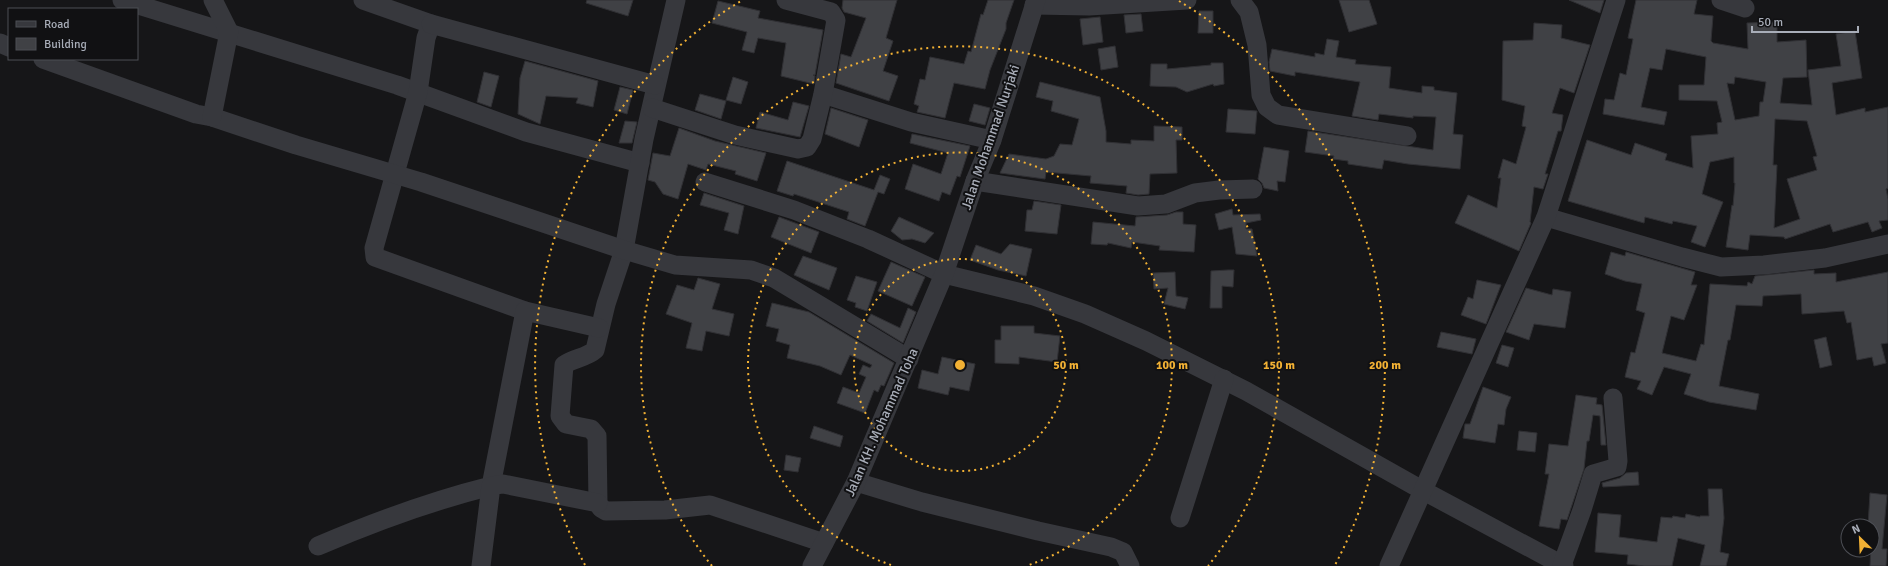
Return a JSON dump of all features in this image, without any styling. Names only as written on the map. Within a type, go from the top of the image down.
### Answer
[{"type":"street","points":[[122,0],[229,32],[418,92],[526,132],[640,163]]},
{"type":"street","points":[[212,117],[229,32],[213,0]]},
{"type":"street","points":[[363,0],[431,24],[655,85]]},
{"type":"street","points":[[676,0],[655,85],[652,108],[644,139],[624,250],[597,338],[590,354],[574,359],[564,365],[560,416],[566,424],[591,429],[597,436],[598,503],[601,508],[606,511],[665,510],[710,505],[824,543]]},
{"type":"street","points":[[652,108],[735,135],[798,149],[807,147],[812,139],[823,94],[836,20],[833,6],[786,0]]},
{"type":"street","points":[[1035,2],[1089,6],[1187,0]]},
{"type":"street","points":[[1240,0],[1249,12],[1257,45],[1261,95],[1267,107],[1278,115],[1407,136]]},
{"type":"street","points":[[1389,566],[1546,217],[1616,0]]},
{"type":"street","points":[[1721,0],[1744,8]]},
{"type":"street","name":"Jalan Mohammad Nurjaki","points":[[944,274],[975,181],[992,140],[1035,2]]},
{"type":"street","points":[[431,24],[426,38],[418,92],[374,248],[375,257],[597,338]]},
{"type":"street","points":[[47,60],[196,114],[212,117],[394,175],[421,182],[624,250],[675,265],[751,270],[774,278],[909,359]]},
{"type":"street","points":[[823,94],[911,122],[992,140]]},
{"type":"street","points":[[975,181],[1138,206],[1166,204],[1195,193],[1219,190],[1253,189]]},
{"type":"street","points":[[706,182],[801,212],[868,239],[944,274],[1034,296],[1085,314],[1146,341],[1224,379],[1422,490],[1563,565],[1593,474],[1617,467],[1618,461],[1613,398]]},
{"type":"street","points":[[1546,217],[1721,267],[1764,266],[1825,258],[1888,244]]},
{"type":"street","name":"Jalan KH. Mohammad Toha","points":[[812,566],[856,482],[944,274]]},
{"type":"street","points":[[481,566],[525,311]]},
{"type":"street","points":[[1180,518],[1224,379]]},
{"type":"street","points":[[856,482],[922,502],[1038,531],[1111,547],[1123,552],[1130,566]]},
{"type":"street","points":[[318,546],[380,520],[464,493],[496,485],[598,503]]},
{"type":"building","points":[[587,0],[633,0],[628,16],[586,3]]},
{"type":"building","points":[[843,0],[897,0],[886,38],[893,41],[883,71],[898,76],[889,101],[836,83],[841,54],[851,57],[866,18],[844,12],[842,8]]},
{"type":"building","points":[[988,0],[1014,0],[1006,23],[1006,29],[990,70],[985,89],[954,83],[945,118],[917,112],[919,106],[914,104],[920,79],[925,80],[930,57],[964,64],[968,51],[971,52],[981,14],[983,15]]},
{"type":"building","points":[[1339,0],[1369,0],[1377,24],[1349,32]]},
{"type":"building","points":[[1569,0],[1604,0],[1600,13]]},
{"type":"building","points":[[1636,0],[1697,0],[1694,14],[1713,16],[1711,41],[1713,43],[1748,49],[1747,23],[1777,22],[1777,42],[1806,40],[1807,77],[1783,78],[1780,103],[1812,105],[1808,70],[1841,66],[1836,34],[1855,31],[1862,78],[1832,83],[1836,115],[1865,108],[1865,112],[1888,107],[1888,188],[1886,189],[1888,199],[1888,220],[1879,221],[1882,228],[1872,232],[1868,222],[1833,232],[1830,224],[1785,239],[1784,237],[1750,235],[1748,250],[1726,247],[1732,205],[1733,206],[1735,183],[1734,157],[1710,162],[1702,194],[1723,202],[1705,247],[1691,242],[1697,226],[1673,221],[1672,224],[1645,217],[1644,223],[1568,201],[1587,140],[1631,155],[1635,143],[1667,154],[1665,160],[1693,168],[1691,136],[1718,134],[1717,123],[1722,122],[1717,101],[1679,100],[1679,85],[1704,85],[1706,57],[1666,49],[1662,70],[1650,68],[1641,107],[1667,112],[1664,125],[1603,114],[1605,99],[1614,100],[1620,73],[1626,75],[1633,39],[1628,38]],"holes":[[[1735,77],[1766,82],[1763,102],[1760,102],[1759,116],[1735,120],[1727,83],[1734,84]],[[1775,119],[1807,121],[1817,156],[1813,157],[1817,170],[1787,179],[1800,219],[1774,228],[1777,165],[1773,165]]]},
{"type":"building","points":[[718,1],[760,11],[758,18],[823,30],[815,75],[813,75],[815,76],[814,84],[781,76],[786,43],[758,38],[754,53],[742,50],[747,32],[712,23]]},
{"type":"building","points":[[1199,11],[1213,11],[1213,33],[1198,33]]},
{"type":"building","points":[[1141,14],[1143,31],[1126,33],[1124,15]]},
{"type":"building","points":[[1100,17],[1103,42],[1083,45],[1080,19]]},
{"type":"building","points":[[1534,23],[1562,25],[1561,38],[1590,45],[1574,93],[1560,88],[1552,113],[1563,115],[1561,131],[1558,131],[1545,174],[1548,174],[1543,189],[1534,187],[1531,223],[1519,251],[1455,223],[1468,195],[1497,208],[1501,178],[1498,178],[1503,159],[1516,164],[1526,127],[1522,126],[1525,106],[1502,100],[1503,41],[1533,40]]},
{"type":"building","points":[[1327,39],[1339,41],[1336,57],[1356,60],[1355,64],[1391,67],[1389,88],[1422,93],[1422,86],[1434,87],[1434,90],[1457,93],[1453,134],[1463,135],[1460,169],[1384,160],[1382,169],[1348,164],[1348,161],[1333,159],[1334,156],[1305,152],[1308,131],[1433,150],[1436,117],[1413,116],[1413,118],[1379,114],[1378,120],[1352,116],[1360,82],[1295,72],[1295,76],[1270,71],[1269,62],[1272,49],[1315,57],[1315,53],[1324,55]]},
{"type":"building","points":[[1115,46],[1118,67],[1101,70],[1098,49]]},
{"type":"building","points":[[525,61],[598,81],[593,107],[576,103],[578,98],[546,96],[540,124],[518,114],[520,78]]},
{"type":"building","points":[[1211,63],[1223,63],[1224,84],[1214,86],[1213,84],[1187,92],[1176,87],[1150,86],[1151,64],[1167,64],[1167,69],[1211,65]]},
{"type":"building","points":[[484,72],[499,76],[491,107],[477,102]]},
{"type":"building","points":[[733,77],[748,82],[741,104],[726,100]]},
{"type":"building","points":[[1040,82],[1100,97],[1106,131],[1106,142],[1131,144],[1131,140],[1154,141],[1154,126],[1182,127],[1182,140],[1176,140],[1177,173],[1150,174],[1149,194],[1138,195],[1126,193],[1127,186],[1090,183],[1091,176],[1046,172],[1045,179],[1000,173],[1009,154],[1046,159],[1054,156],[1060,144],[1072,145],[1079,119],[1051,111],[1053,101],[1036,97]]},
{"type":"building","points":[[620,87],[633,90],[627,114],[614,110]]},
{"type":"building","points":[[700,94],[726,101],[721,119],[695,110]]},
{"type":"building","points":[[793,102],[809,106],[800,137],[756,128],[760,112],[788,120]]},
{"type":"building","points":[[974,104],[990,108],[985,125],[969,121]]},
{"type":"building","points":[[831,108],[868,120],[859,147],[825,134]]},
{"type":"building","points":[[1228,109],[1257,111],[1255,134],[1226,132]]},
{"type":"building","points":[[625,121],[637,122],[632,143],[619,143]]},
{"type":"building","points":[[679,128],[715,141],[766,153],[757,181],[735,174],[736,171],[708,164],[706,170],[688,164],[678,199],[663,194],[655,182],[648,180],[653,153],[670,156]]},
{"type":"building","points":[[912,134],[970,146],[960,177],[957,176],[950,195],[942,192],[939,201],[905,189],[913,164],[941,174],[948,153],[910,143]]},
{"type":"building","points":[[1264,147],[1289,151],[1285,182],[1277,181],[1278,191],[1264,188],[1258,179]]},
{"type":"building","points":[[787,161],[874,190],[880,175],[890,179],[884,194],[878,192],[865,226],[847,219],[849,212],[794,194],[793,196],[777,191]]},
{"type":"building","points":[[704,193],[744,206],[738,234],[724,230],[729,213],[700,205]]},
{"type":"building","points":[[1034,201],[1061,205],[1057,234],[1025,231],[1027,210],[1032,210]]},
{"type":"building","points":[[1232,209],[1233,215],[1260,214],[1261,220],[1246,223],[1246,229],[1252,229],[1257,256],[1236,254],[1232,227],[1219,230],[1215,214]]},
{"type":"building","points":[[1176,212],[1183,212],[1183,224],[1196,225],[1194,252],[1159,250],[1160,246],[1132,242],[1131,248],[1108,243],[1107,245],[1091,244],[1093,222],[1135,226],[1136,217],[1167,215]]},
{"type":"building","points":[[779,217],[819,232],[811,253],[771,237]]},
{"type":"building","points":[[899,217],[934,233],[925,243],[912,239],[902,240],[891,231]]},
{"type":"building","points":[[1010,244],[1032,249],[1026,276],[998,270],[970,260],[976,245],[1001,254]]},
{"type":"building","points":[[1611,252],[1625,256],[1626,252],[1695,272],[1691,285],[1697,285],[1684,320],[1671,316],[1662,353],[1696,361],[1701,344],[1704,345],[1710,284],[1747,286],[1748,282],[1752,284],[1755,276],[1814,270],[1814,274],[1836,273],[1836,282],[1888,272],[1888,343],[1881,344],[1886,363],[1874,366],[1872,357],[1857,360],[1851,322],[1847,323],[1844,311],[1802,314],[1801,294],[1763,296],[1762,306],[1736,305],[1730,340],[1728,340],[1719,386],[1759,394],[1756,410],[1709,402],[1684,394],[1691,374],[1664,367],[1652,395],[1637,389],[1641,381],[1625,377],[1631,352],[1635,353],[1645,313],[1636,310],[1642,284],[1625,281],[1605,274]]},
{"type":"building","points":[[803,256],[837,268],[829,290],[794,275]]},
{"type":"building","points":[[891,262],[925,277],[912,306],[878,291]]},
{"type":"building","points":[[1234,270],[1233,287],[1222,286],[1222,308],[1210,308],[1211,271]]},
{"type":"building","points":[[1175,272],[1176,296],[1188,298],[1185,309],[1164,304],[1168,288],[1154,289],[1153,273]]},
{"type":"building","points":[[856,276],[877,282],[867,311],[855,307],[856,303],[847,300]]},
{"type":"building","points":[[698,278],[720,284],[712,309],[734,314],[729,336],[706,331],[702,351],[686,348],[692,323],[666,314],[677,285],[694,290]]},
{"type":"building","points":[[1477,280],[1501,285],[1486,324],[1461,315],[1468,297],[1473,299]]},
{"type":"building","points":[[1526,288],[1552,295],[1553,289],[1571,292],[1565,328],[1534,324],[1529,340],[1506,332]]},
{"type":"building","points":[[772,303],[809,312],[894,363],[884,386],[881,385],[878,392],[874,390],[865,413],[837,403],[843,387],[859,393],[866,377],[859,374],[863,365],[870,368],[872,365],[850,355],[841,375],[820,366],[787,358],[790,345],[776,341],[779,329],[766,326]]},
{"type":"building","points":[[908,308],[916,312],[903,343],[867,321],[871,314],[900,328]]},
{"type":"building","points":[[1001,326],[1034,326],[1034,333],[1060,336],[1057,362],[1019,357],[1019,364],[995,363],[995,340],[1001,340]]},
{"type":"building","points":[[1441,332],[1476,339],[1472,354],[1437,347]]},
{"type":"building","points":[[1826,337],[1832,365],[1820,368],[1814,340]]},
{"type":"building","points":[[1502,345],[1514,348],[1508,367],[1496,363]]},
{"type":"building","points":[[942,357],[975,364],[969,391],[950,387],[948,395],[918,388],[922,370],[938,374]]},
{"type":"building","points":[[1483,387],[1511,397],[1506,409],[1504,425],[1498,424],[1495,443],[1463,438],[1465,424],[1470,424]]},
{"type":"building","points":[[1576,395],[1597,398],[1596,404],[1602,405],[1606,445],[1601,445],[1600,416],[1593,415],[1589,441],[1587,441],[1584,469],[1567,520],[1561,519],[1559,529],[1539,526],[1549,474],[1545,474],[1549,444],[1568,446]]},
{"type":"building","points":[[814,426],[843,436],[840,447],[810,438]]},
{"type":"building","points":[[1519,431],[1537,433],[1535,452],[1517,450]]},
{"type":"building","points":[[786,455],[801,458],[798,472],[784,470]]},
{"type":"building","points":[[1638,472],[1639,485],[1603,487],[1602,483],[1620,478],[1626,473]]},
{"type":"building","points":[[1708,489],[1722,489],[1724,518],[1720,552],[1729,554],[1726,566],[1700,566],[1705,545],[1678,538],[1672,566],[1644,566],[1627,564],[1628,555],[1595,552],[1598,513],[1621,515],[1619,537],[1657,542],[1661,517],[1672,518],[1673,516],[1685,518],[1686,514],[1700,517],[1709,516]]},
{"type":"building","points":[[1870,493],[1887,495],[1882,549],[1887,549],[1886,566],[1870,566],[1870,558],[1880,558],[1880,518],[1868,518]]}]
